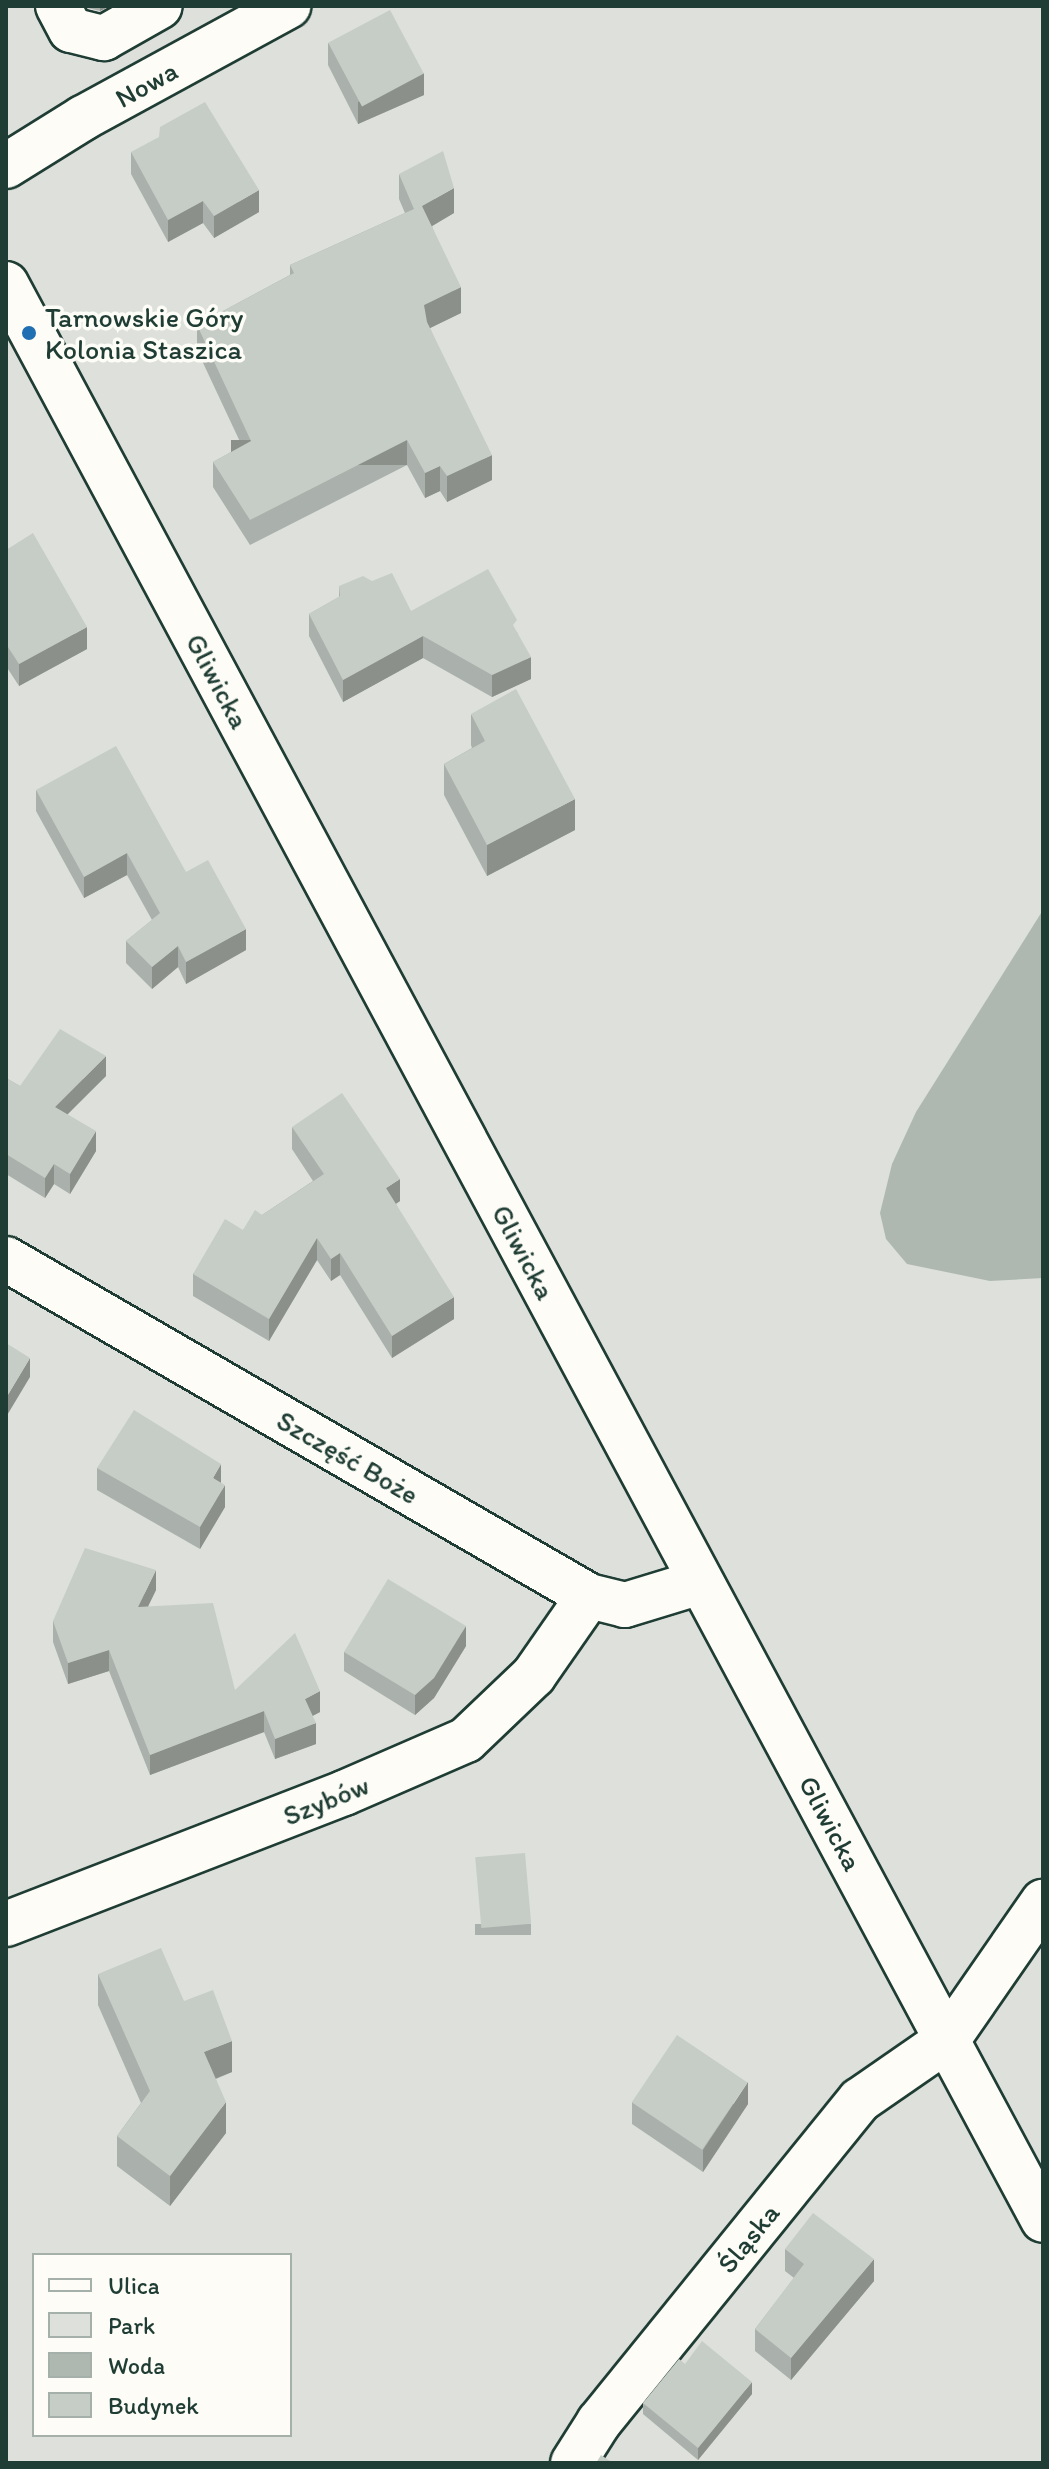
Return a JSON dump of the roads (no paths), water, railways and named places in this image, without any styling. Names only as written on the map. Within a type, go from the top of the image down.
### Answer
[{"type":"street","points":[[58,6],[71,30],[104,38],[140,11]]},
{"type":"street","name":"Nowa","points":[[6,166],[288,6]]},
{"type":"street","name":"Gliwicka","points":[[6,284],[1043,2220]]},
{"type":"street","name":"Szczęść Boże","points":[[6,1259],[589,1596],[625,1605],[700,1582]]},
{"type":"street","name":"Szybów","points":[[6,1924],[344,1793],[466,1740],[534,1675],[589,1596]]},
{"type":"street","points":[[948,2039],[1043,1902]]},
{"type":"street","name":"Śląska","points":[[573,2463],[599,2422],[860,2100],[948,2039]]},
{"type":"water","points":[[1043,910],[1043,1278],[990,1281],[907,1264],[886,1239],[880,1213],[892,1164],[916,1112]]},
{"type":"place","name":"Tarnowskie Góry Kolonia Staszica","points":[[29,333]]}]
